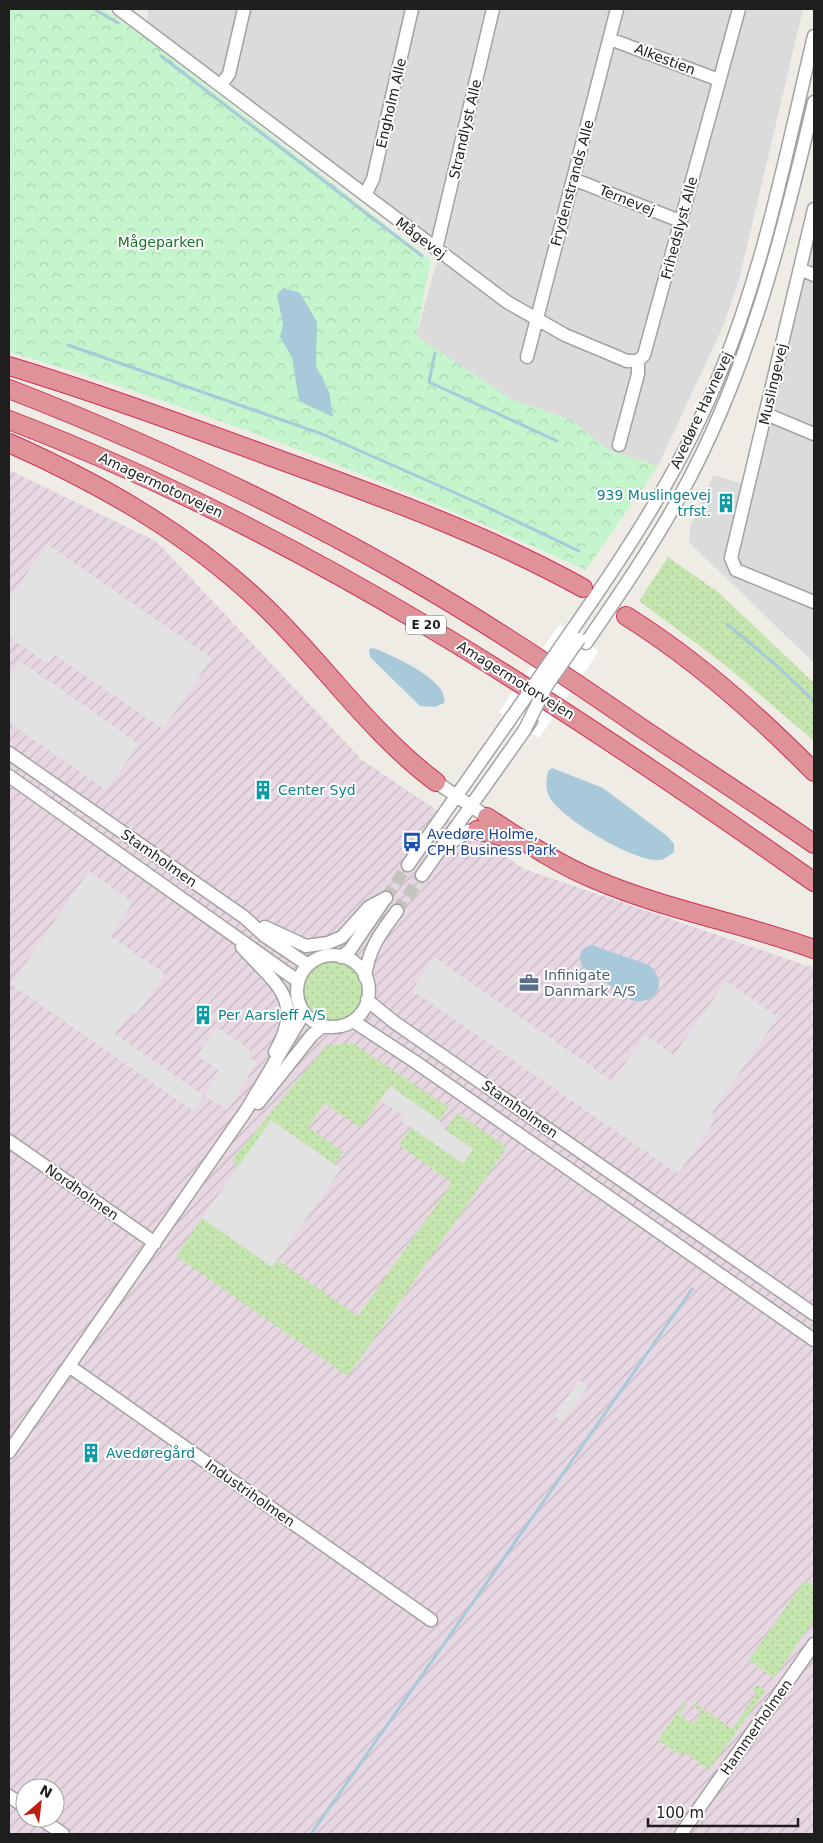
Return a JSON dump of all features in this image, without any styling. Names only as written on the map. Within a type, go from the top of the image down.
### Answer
[{"type":"highway","points":[[9,366],[188,426],[362,490],[469,533],[556,573],[590,596]]},
{"type":"highway","name":"Amagermotorvejen","points":[[9,389],[87,420],[254,496],[404,575],[527,650],[814,844]]},
{"type":"highway","name":"Amagermotorvejen","points":[[9,420],[78,447],[201,504],[391,604],[512,676],[594,728],[814,882]]},
{"type":"highway","points":[[9,443],[51,462],[124,500],[171,529],[202,552],[262,605],[390,744],[436,782]]},
{"type":"highway","points":[[626,616],[715,680],[777,734],[814,772]]},
{"type":"highway","points":[[483,821],[596,880],[674,909],[814,949]]},
{"type":"street","name":"Mågevej","points":[[119,9],[133,13],[221,85],[507,302],[536,320],[627,361],[638,361]]},
{"type":"street","points":[[221,85],[229,74],[244,9]]},
{"type":"street","name":"Engholm Alle","points":[[365,196],[373,179],[412,9]]},
{"type":"street","name":"Strandlyst Alle","points":[[436,249],[493,9]]},
{"type":"street","name":"Frydenstrands Alle","points":[[527,356],[617,9]]},
{"type":"street","name":"Frihedslyst Alle","points":[[619,445],[638,374],[638,361],[644,355],[739,9]]},
{"type":"street","name":"Avedøre Havnevej","points":[[408,865],[456,796],[517,724],[578,638],[590,596],[667,484],[721,372],[755,274],[814,36]]},
{"type":"street","name":"Alkestien","points":[[610,39],[719,80]]},
{"type":"street","name":"Avedøre Havnevej","points":[[422,875],[473,803],[517,724],[530,691],[578,638],[611,606],[643,558],[680,494],[730,389],[770,278],[814,102]]},
{"type":"street","name":"Ternevej","points":[[573,179],[680,221]]},
{"type":"street","name":"Muslingevej","points":[[814,209],[731,558],[736,570],[814,602]]},
{"type":"street","points":[[800,269],[814,275]]},
{"type":"street","points":[[766,414],[814,434]]},
{"type":"street","points":[[590,596],[626,616]]},
{"type":"street","name":"Stamholmen","points":[[9,753],[244,917],[265,936],[308,965]]},
{"type":"street","name":"Stamholmen","points":[[9,776],[298,981]]},
{"type":"street","points":[[436,782],[456,796],[473,803],[483,821],[440,850]]},
{"type":"street","points":[[244,917],[306,946],[328,943],[342,937],[369,907],[386,898],[350,950],[341,957]]},
{"type":"street","points":[[365,977],[368,958],[373,944],[397,911]]},
{"type":"street","points":[[230,932],[284,991],[289,1016],[278,1048],[267,1066],[250,1105]]},
{"type":"street","points":[[341,957],[358,966],[365,977],[368,989],[367,1000],[362,1012],[353,1021],[335,1027],[323,1026],[304,1013],[297,994],[298,981],[308,965],[320,958],[341,957]]},
{"type":"street","name":"Stamholmen","points":[[367,1000],[394,1022],[814,1314]]},
{"type":"street","points":[[9,1452],[250,1105],[304,1013]]},
{"type":"street","name":"Stamholmen","points":[[353,1021],[377,1035],[814,1340]]},
{"type":"street","points":[[250,1105],[260,1103],[312,1035],[323,1026]]},
{"type":"street","name":"Nordholmen","points":[[9,1141],[155,1243]]},
{"type":"street","points":[[661,1233],[673,1216]]},
{"type":"street","name":"Industriholmen","points":[[69,1366],[431,1620]]},
{"type":"street","name":"Hammerholmen","points":[[682,1834],[814,1644]]},
{"type":"shaded area","points":[[148,9],[803,9],[739,280],[724,324],[658,466],[608,450],[571,420],[510,399],[416,336],[441,247],[147,21]]},
{"type":"shaded area","points":[[814,219],[814,663],[689,542],[690,527],[713,475],[753,487]]},
{"type":"shaded area","points":[[9,470],[156,541],[362,760],[524,869],[814,968],[814,1834],[9,1834]]},
{"type":"shaded area","points":[[47,544],[212,658],[163,729],[55,655],[48,664],[9,637],[9,599]]},
{"type":"shaded area","points":[[20,661],[139,744],[106,790],[9,723],[9,678]]},
{"type":"shaded area","points":[[89,871],[133,902],[110,936],[165,974],[136,1015],[131,1012],[115,1034],[204,1096],[193,1111],[11,984]]},
{"type":"shaded area","points":[[434,957],[612,1081],[645,1035],[674,1055],[726,981],[778,1017],[713,1111],[712,1125],[678,1174],[412,990]]},
{"type":"shaded area","points":[[217,1027],[252,1051],[248,1057],[257,1062],[228,1110],[204,1096],[219,1071],[197,1055]]},
{"type":"shaded area","points":[[390,1086],[440,1121],[445,1130],[473,1149],[463,1164],[402,1121],[405,1117],[380,1100]]},
{"type":"shaded area","points":[[271,1120],[341,1169],[272,1267],[202,1218]]},
{"type":"shaded area","points":[[579,1380],[588,1386],[562,1422],[554,1416]]},
{"type":"green space","name":"Mågeparken","points":[[9,9],[104,9],[149,41],[431,260],[416,336],[510,399],[571,420],[608,450],[658,466],[586,570],[445,508],[301,451],[156,399],[9,352]]},
{"type":"green space","points":[[668,557],[718,592],[814,683],[814,741],[724,664],[639,601]]},
{"type":"green space","points":[[333,962],[344,964],[357,975],[362,991],[360,1002],[349,1015],[333,1020],[322,1018],[309,1007],[304,991],[306,980],[317,967]]},
{"type":"green space","points":[[352,1043],[448,1107],[440,1121],[390,1086],[360,1128],[325,1103],[308,1127],[343,1152],[334,1164],[271,1120],[239,1168],[232,1160],[326,1046]]},
{"type":"green space","points":[[457,1113],[507,1147],[348,1376],[176,1256],[202,1218],[272,1267],[277,1260],[358,1316],[452,1183],[399,1145],[411,1128],[463,1163],[473,1149],[445,1130]]},
{"type":"green space","points":[[805,1580],[814,1586],[814,1620],[774,1678],[749,1660]]},
{"type":"green space","points":[[758,1685],[765,1691],[709,1770],[689,1755],[677,1753],[658,1740],[685,1701],[686,1705],[679,1715],[693,1724],[702,1712],[693,1706],[695,1703],[732,1729],[757,1693],[752,1689]]},
{"type":"water","points":[[283,288],[300,293],[317,322],[316,366],[329,392],[333,417],[299,401],[292,357],[280,337],[283,324],[277,295]]},
{"type":"water","points":[[373,648],[418,669],[438,686],[444,695],[444,703],[435,707],[420,706],[370,657],[369,649]]},
{"type":"water","points":[[552,768],[603,788],[667,836],[674,844],[674,852],[660,860],[634,855],[584,828],[557,807],[550,798],[546,782],[548,771]]},
{"type":"water","points":[[591,945],[649,965],[658,979],[657,992],[648,1000],[631,1000],[583,967],[580,959],[581,953]]},
{"type":"pier","points":[[559,625],[599,651],[539,738],[499,712]]},
{"type":"waterway","points":[[94,9],[118,23]]},
{"type":"waterway","points":[[161,56],[422,256]]},
{"type":"waterway","points":[[68,345],[322,434],[478,503],[579,551]]},
{"type":"waterway","points":[[435,353],[429,382],[557,441]]},
{"type":"waterway","points":[[727,624],[777,666],[814,701]]},
{"type":"waterway","points":[[311,1834],[692,1289]]},
{"type":"tunnel","points":[[386,898],[408,865]]},
{"type":"tunnel","points":[[397,911],[422,875]]},
{"type":"place","name":"939 Muslingevej trfst.","points":[[726,503]]},
{"type":"place","name":"Center Syd","points":[[263,790]]},
{"type":"place","name":"Avedøre Holme, CPH Business Park","points":[[412,842]]},
{"type":"place","name":"Infinigate Danmark A/S","points":[[529,983]]},
{"type":"place","name":"Per Aarsleff A/S","points":[[203,1015]]},
{"type":"place","name":"Avedøregård","points":[[91,1453]]}]
